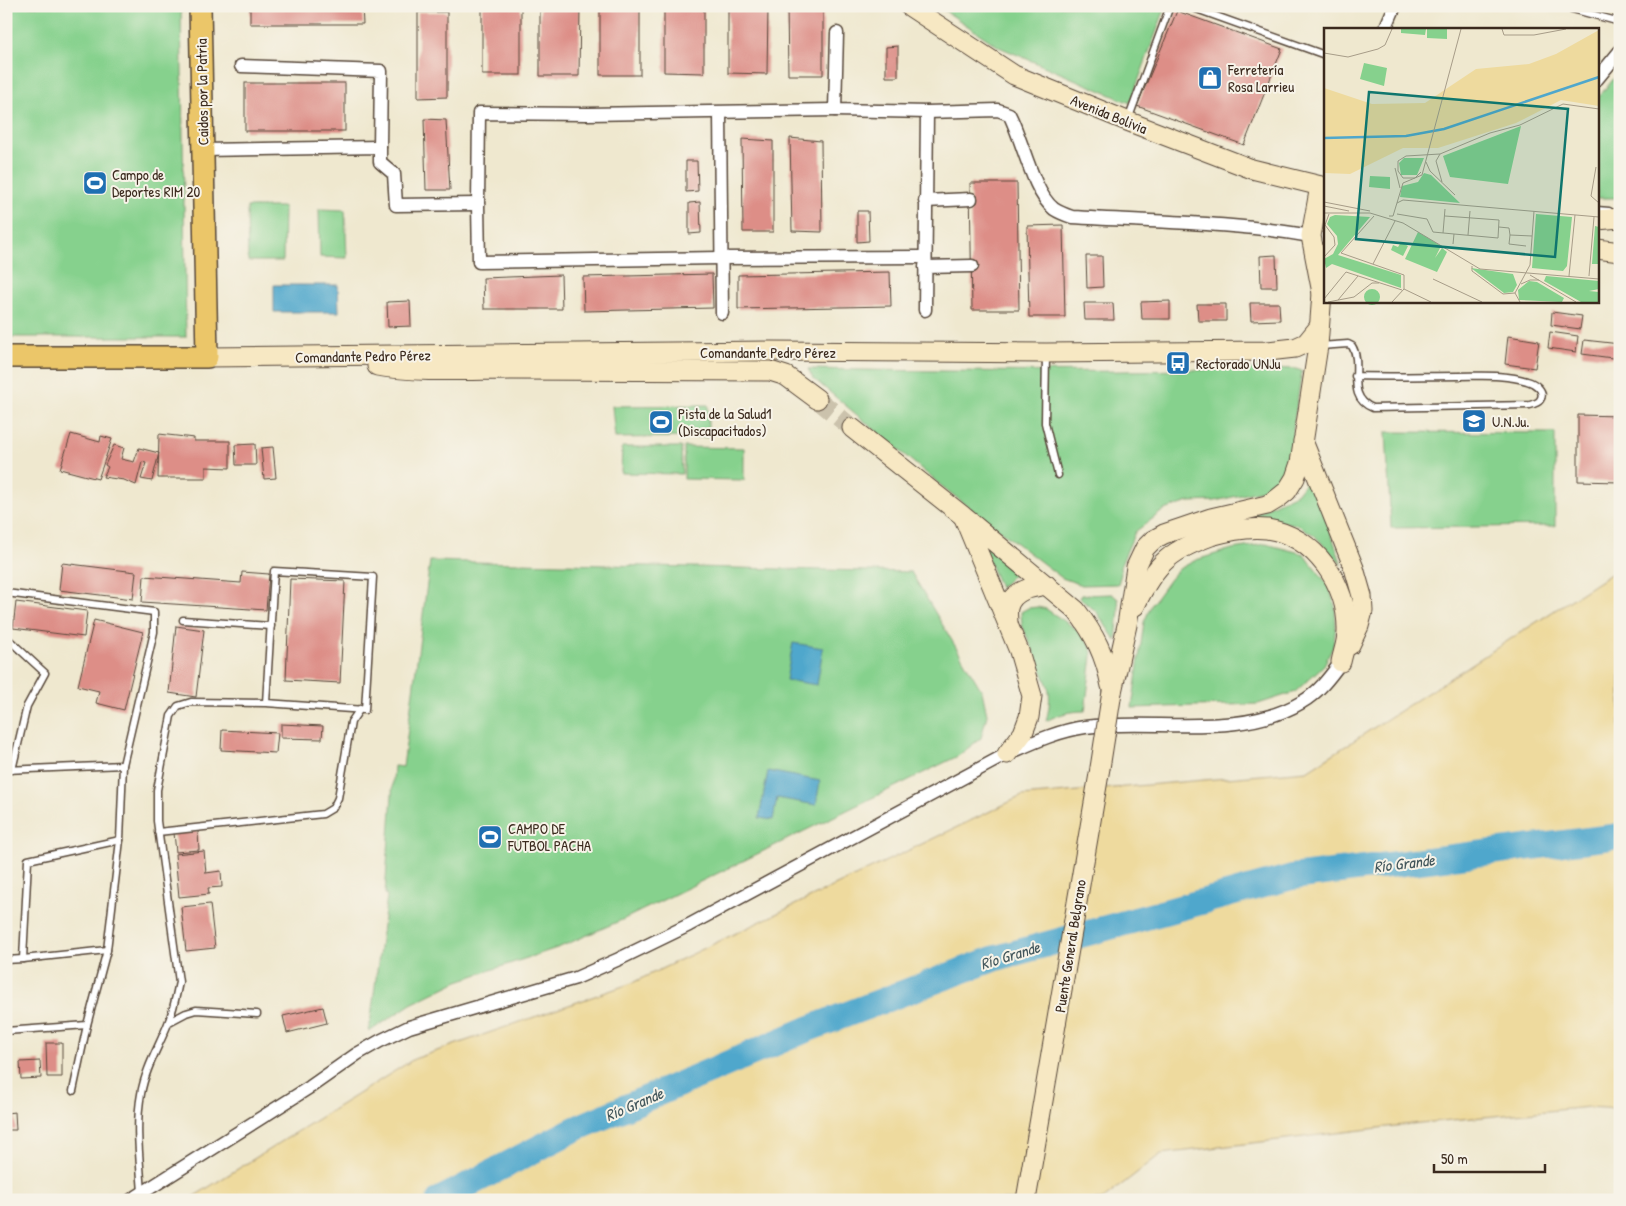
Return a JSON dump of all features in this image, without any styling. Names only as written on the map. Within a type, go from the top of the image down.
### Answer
[{"type":"main road","name":"Caidos por la Patria","points":[[200,6],[207,357]]},
{"type":"main road","name":"Avenida Bolivia","points":[[909,6],[1014,74],[1127,121],[1252,168],[1324,183]]},
{"type":"main road","points":[[1127,625],[1136,567],[1145,548],[1153,540],[1164,534],[1211,518],[1267,504],[1287,491],[1295,478],[1300,463],[1318,346],[1323,288],[1311,236],[1324,183]]},
{"type":"main road","points":[[1598,220],[1620,218]]},
{"type":"main road","points":[[1598,231],[1620,231]]},
{"type":"main road","points":[[1598,249],[1620,252]]},
{"type":"main road","name":"Comandante Pedro Pérez","points":[[207,357],[770,351],[1046,353],[1281,351],[1306,343],[1319,327]]},
{"type":"main road","points":[[316,356],[391,368],[770,371],[786,376],[816,399]]},
{"type":"main road","points":[[6,357],[207,357]]},
{"type":"main road","points":[[852,428],[963,516],[1076,610],[1091,630],[1105,659],[1112,692]]},
{"type":"main road","points":[[1303,440],[1354,568],[1364,604],[1359,626],[1341,662]]},
{"type":"main road","points":[[963,516],[1008,625],[1026,674],[1032,702],[1023,733],[1006,754]]},
{"type":"main road","points":[[1127,625],[1143,589],[1167,559],[1191,543],[1216,535],[1241,529],[1267,529],[1286,535],[1304,544],[1318,556],[1330,572],[1339,591],[1346,614],[1347,634],[1341,662]]},
{"type":"main road","points":[[1008,625],[1008,608],[1016,595],[1031,587],[1047,585]]},
{"type":"main road","name":"Puente General Belgrano","points":[[1026,1200],[1112,692],[1127,625]]},
{"type":"street","points":[[1385,28],[1395,6]]},
{"type":"street","points":[[835,110],[837,33]]},
{"type":"street","points":[[1598,78],[1620,51]]},
{"type":"street","points":[[241,66],[381,71],[380,162],[394,174],[396,205],[478,204]]},
{"type":"street","points":[[972,266],[925,262],[720,258],[479,262],[479,113],[588,114],[835,110],[927,112],[998,110],[1009,114],[1015,125],[1033,176],[1046,200],[1054,209],[1062,214],[1072,217],[1195,223],[1279,230],[1311,236]]},
{"type":"street","points":[[926,310],[925,201],[927,112]]},
{"type":"street","points":[[720,113],[722,313]]},
{"type":"street","points":[[203,150],[380,147]]},
{"type":"street","points":[[925,201],[970,199]]},
{"type":"street","points":[[136,1196],[380,1041],[409,1027],[576,978],[619,959],[689,925],[1006,754],[1058,732],[1086,727],[1163,724],[1210,725],[1253,720],[1278,714],[1303,702],[1324,684],[1341,662]]},
{"type":"lane","points":[[1127,121],[1170,6]]},
{"type":"lane","points":[[1188,6],[1324,56]]},
{"type":"lane","points":[[1561,6],[1620,22]]},
{"type":"lane","points":[[1598,210],[1620,211]]},
{"type":"lane","points":[[1318,346],[1348,344],[1352,346],[1356,356],[1355,376],[1356,388],[1366,406],[1373,408],[1530,405],[1539,402],[1542,394],[1533,383],[1518,379],[1473,376],[1355,376]]},
{"type":"lane","points":[[1046,353],[1045,423],[1058,475]]},
{"type":"lane","points":[[136,1196],[141,1093],[150,1064],[169,1022],[179,982],[158,832],[157,790],[171,716],[178,706],[191,702],[266,703],[365,710],[373,577],[274,572],[266,703]]},
{"type":"lane","points":[[6,594],[154,612],[154,632],[123,765],[120,840],[107,950],[86,1024],[73,1091]]},
{"type":"lane","points":[[183,620],[271,626]]},
{"type":"lane","points":[[6,638],[45,673],[27,706],[9,770],[123,765]]},
{"type":"lane","points":[[158,832],[323,814],[333,808],[338,798],[351,722],[360,709]]},
{"type":"lane","points":[[23,958],[28,860],[120,840]]},
{"type":"lane","points":[[6,960],[107,950]]},
{"type":"lane","points":[[169,1022],[196,1010],[257,1014]]},
{"type":"lane","points":[[6,1031],[86,1024]]},
{"type":"green space","name":"Campo de Deportes RIM 20","points":[[6,6],[181,6],[186,337],[6,337]]},
{"type":"green space","points":[[938,6],[1166,6],[1130,103],[999,47]]},
{"type":"green space","points":[[1620,71],[1620,198],[1598,198],[1598,98]]},
{"type":"green space","points":[[247,207],[284,207],[283,261],[248,261]]},
{"type":"green space","points":[[319,209],[345,210],[347,258],[320,257]]},
{"type":"green space","points":[[808,369],[1037,372],[1296,369],[1302,371],[1293,428],[1293,446],[1288,467],[1282,479],[1259,491],[1215,501],[1189,502],[1164,510],[1135,532],[1120,567],[1121,574],[1118,584],[1082,585],[1062,578],[944,488],[813,378]]},
{"type":"green space","name":"Pista de la Salud1 (Discapacitados)","points":[[708,405],[708,437],[615,438],[612,406]]},
{"type":"green space","points":[[1386,432],[1555,433],[1555,526],[1391,528]]},
{"type":"green space","points":[[622,447],[681,447],[682,474],[621,473]]},
{"type":"green space","points":[[684,447],[744,448],[744,480],[684,479]]},
{"type":"green space","points":[[1309,470],[1342,565],[1314,535],[1298,525],[1251,515],[1296,494],[1304,484]]},
{"type":"green space","points":[[982,544],[1021,573],[1012,576],[1000,588]]},
{"type":"green space","points":[[1266,544],[1304,554],[1329,586],[1335,606],[1336,626],[1333,647],[1324,665],[1295,692],[1258,704],[1132,708],[1144,622],[1152,604],[1170,579],[1179,569],[1196,560],[1232,549]]},
{"type":"green space","points":[[430,561],[911,572],[982,691],[987,715],[981,738],[958,756],[624,919],[560,947],[458,981],[411,1004],[369,1032],[387,895],[385,894],[394,766],[403,767]]},
{"type":"green space","points":[[1112,594],[1118,599],[1119,610],[1116,641],[1096,611],[1079,598],[1081,595]]},
{"type":"green space","points":[[1038,607],[1046,609],[1081,632],[1091,647],[1092,656],[1085,711],[1065,713],[1046,721],[1049,704],[1048,686],[1022,625],[1021,612],[1028,608]]},
{"type":"sand","points":[[1620,568],[1620,1109],[1589,1107],[1420,1123],[1161,1154],[1102,1200],[188,1200],[414,1059],[632,983],[1022,796],[1307,771]]},
{"type":"water","points":[[274,285],[338,285],[339,312],[274,312]]},
{"type":"water","points":[[793,643],[823,648],[817,685],[786,680]]},
{"type":"water","points":[[768,771],[820,781],[816,805],[777,798],[773,820],[759,818]]},
{"type":"building","points":[[250,6],[362,6],[363,24],[250,24]]},
{"type":"building","points":[[482,6],[521,6],[521,75],[482,75]]},
{"type":"building","points":[[540,6],[580,6],[579,76],[540,76]]},
{"type":"building","points":[[600,6],[640,6],[640,75],[600,75]]},
{"type":"building","points":[[664,6],[704,6],[704,73],[664,72]]},
{"type":"building","points":[[728,6],[768,6],[767,74],[728,73]]},
{"type":"building","points":[[787,6],[823,6],[823,75],[788,75]]},
{"type":"building","name":"Ferretería Rosa Larrieu","points":[[1177,11],[1282,49],[1244,145],[1137,106]]},
{"type":"building","points":[[418,12],[447,12],[447,97],[418,98]]},
{"type":"building","points":[[898,46],[898,77],[886,77],[886,47]]},
{"type":"building","points":[[245,83],[345,83],[345,131],[245,131]]},
{"type":"building","points":[[424,119],[446,120],[450,190],[426,190]]},
{"type":"building","points":[[790,138],[821,141],[822,232],[792,231]]},
{"type":"building","points":[[742,139],[773,141],[773,232],[743,232]]},
{"type":"building","points":[[686,161],[697,161],[698,191],[686,192]]},
{"type":"building","points":[[970,183],[1017,183],[1019,310],[972,310]]},
{"type":"building","points":[[700,202],[701,233],[689,234],[689,203]]},
{"type":"building","points":[[857,211],[868,211],[869,241],[857,242]]},
{"type":"building","points":[[1063,225],[1065,317],[1029,317],[1027,226]]},
{"type":"building","points":[[1276,255],[1277,287],[1261,287],[1260,256]]},
{"type":"building","points":[[1086,256],[1102,256],[1103,287],[1087,288]]},
{"type":"building","points":[[890,272],[891,306],[738,309],[738,275]]},
{"type":"building","points":[[712,274],[713,308],[584,311],[583,277]]},
{"type":"building","points":[[561,275],[562,309],[484,309],[483,278]]},
{"type":"building","points":[[410,301],[411,326],[388,327],[387,302]]},
{"type":"building","points":[[1170,301],[1170,319],[1142,319],[1141,302]]},
{"type":"building","points":[[1084,303],[1113,303],[1114,320],[1085,320]]},
{"type":"building","points":[[1250,303],[1279,303],[1280,320],[1251,321]]},
{"type":"building","points":[[1197,304],[1226,304],[1226,321],[1198,321]]},
{"type":"building","points":[[1552,312],[1582,316],[1580,329],[1551,325]]},
{"type":"building","points":[[1550,332],[1578,336],[1576,352],[1548,348]]},
{"type":"building","points":[[1508,336],[1539,341],[1535,368],[1505,364]]},
{"type":"building","points":[[1584,340],[1620,344],[1620,359],[1582,354]]},
{"type":"building","points":[[1578,415],[1620,416],[1620,482],[1578,481]]},
{"type":"building","points":[[71,434],[100,442],[101,436],[112,439],[98,479],[60,469]]},
{"type":"building","points":[[159,434],[194,438],[194,441],[230,441],[230,468],[206,467],[206,478],[158,478]]},
{"type":"building","points":[[255,444],[256,465],[236,465],[235,445]]},
{"type":"building","points":[[114,445],[124,448],[121,459],[134,462],[139,448],[159,453],[152,481],[141,479],[146,463],[142,462],[136,485],[124,480],[103,477],[108,467],[105,465]]},
{"type":"building","points":[[273,447],[276,478],[264,479],[261,448]]},
{"type":"building","points":[[62,563],[136,572],[133,599],[59,590]]},
{"type":"building","points":[[242,572],[269,574],[266,610],[142,602],[144,576],[241,583]]},
{"type":"building","points":[[290,579],[345,581],[340,683],[286,680]]},
{"type":"building","points":[[16,602],[87,611],[84,637],[13,628]]},
{"type":"building","points":[[94,620],[143,632],[124,710],[96,703],[99,691],[78,686]]},
{"type":"building","points":[[176,626],[204,630],[196,697],[169,693]]},
{"type":"building","points":[[281,724],[323,726],[322,739],[281,738]]},
{"type":"building","points":[[222,730],[278,733],[276,753],[221,750]]},
{"type":"building","points":[[198,831],[199,850],[176,852],[174,833]]},
{"type":"building","points":[[204,851],[206,873],[221,871],[222,887],[208,888],[209,894],[179,897],[175,854]]},
{"type":"building","points":[[210,904],[215,948],[186,951],[181,907]]},
{"type":"building","points":[[323,1007],[327,1023],[287,1033],[283,1016]]},
{"type":"building","points":[[46,1043],[62,1043],[62,1077],[47,1077]]},
{"type":"building","points":[[40,1061],[41,1078],[21,1079],[20,1062]]},
{"type":"building","points":[[15,1112],[16,1130],[6,1130],[6,1113]]},
{"type":"waterway","name":"Río Grande","points":[[439,1200],[575,1129],[808,1029],[993,959],[1292,877],[1620,836]]},
{"type":"tunnel","points":[[817,399],[852,428]]},
{"type":"place","name":"Ferretería Rosa Larrieu","points":[[1210,78]]},
{"type":"place","name":"Campo de Deportes RIM 20","points":[[95,183]]},
{"type":"place","name":"Rectorado UNJu","points":[[1178,363]]},
{"type":"place","name":"U.N.Ju.","points":[[1474,421]]},
{"type":"place","name":"Pista de la Salud1 (Discapacitados)","points":[[661,422]]},
{"type":"place","name":"CAMPO DE FUTBOL PACHA","points":[[490,837]]}]
